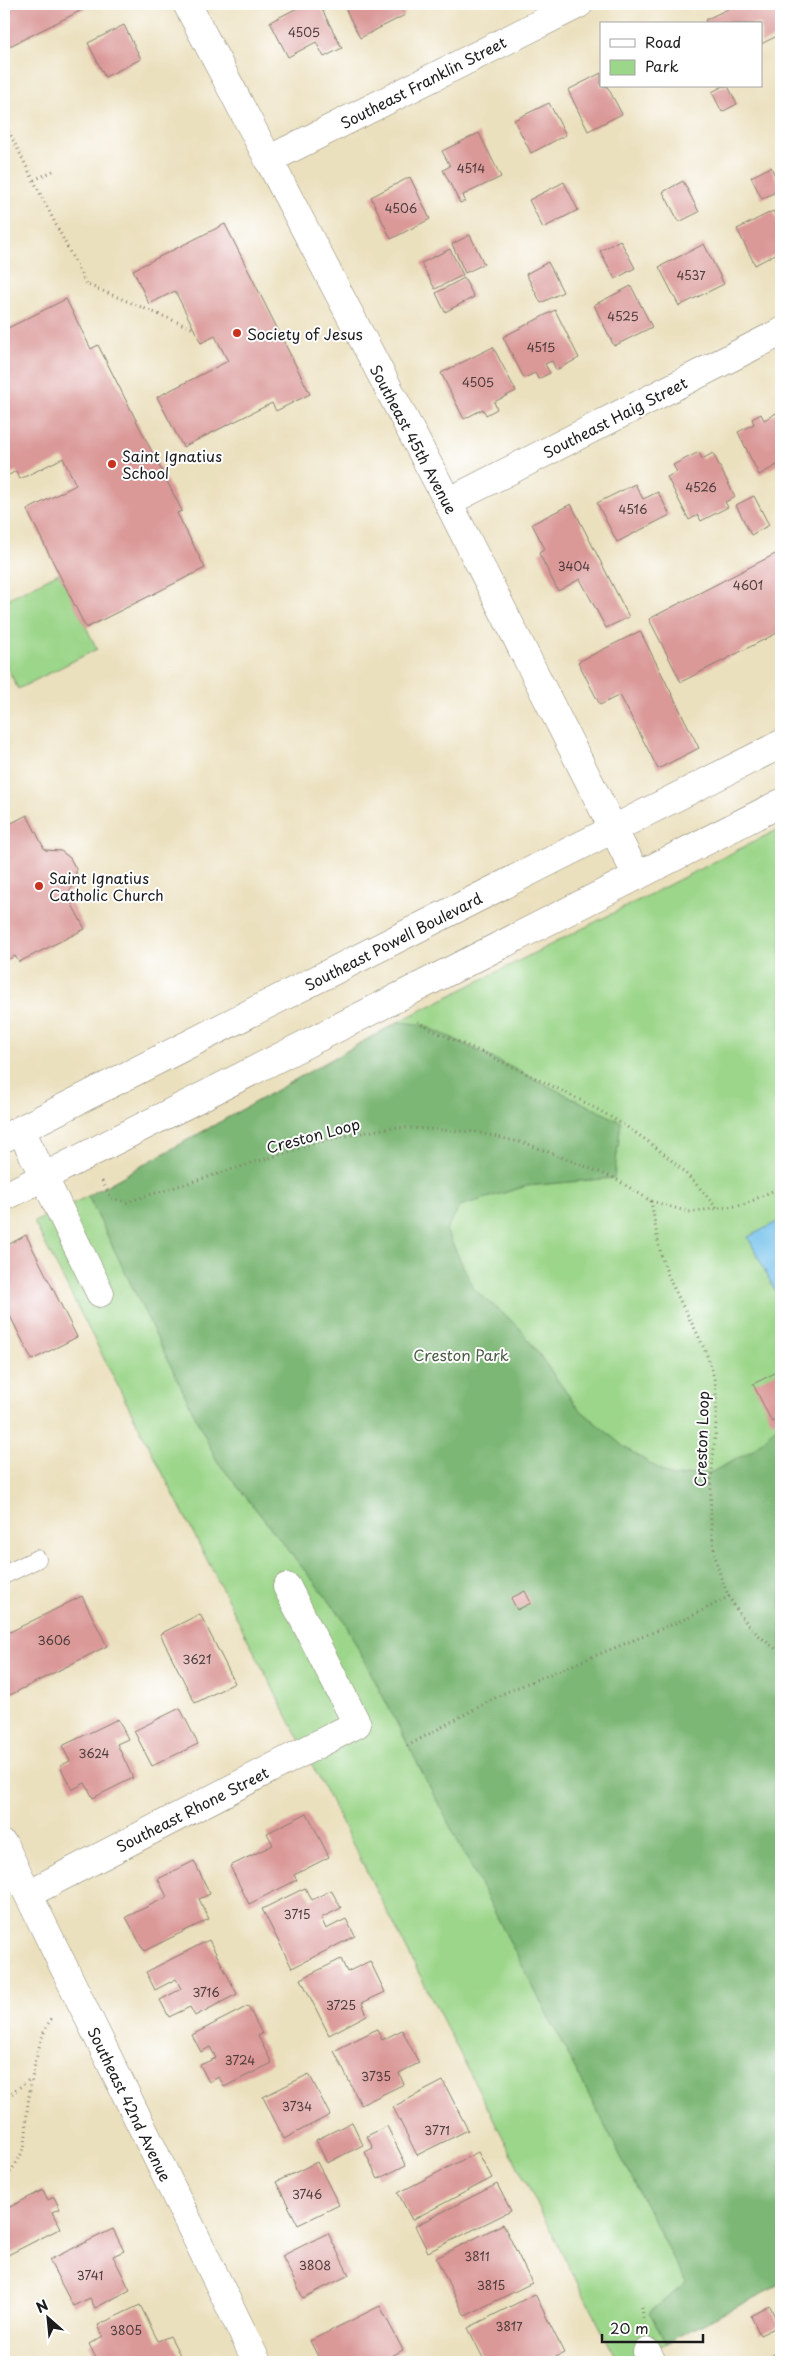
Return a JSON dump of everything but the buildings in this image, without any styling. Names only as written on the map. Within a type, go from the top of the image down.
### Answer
[{"type":"street","name":"Southeast 45th Avenue","points":[[187,4],[448,502],[637,876]]},
{"type":"street","name":"Southeast Franklin Street","points":[[268,160],[579,4]]},
{"type":"street","name":"Southeast Haig Street","points":[[448,502],[781,332]]},
{"type":"street","name":"Southeast Powell Boulevard","points":[[12,1134],[781,744]]},
{"type":"street","points":[[4,1197],[781,803]]},
{"type":"street","points":[[12,1134],[43,1177],[100,1293]]},
{"type":"street","name":"Southeast Rhone Street","points":[[28,1894],[357,1724],[287,1587]]},
{"type":"street","name":"Southeast 42nd Avenue","points":[[4,1845],[257,2362]]},
{"type":"lane","points":[[4,1575],[37,1559]]},
{"type":"path","points":[[4,122],[86,284],[194,329]]},
{"type":"path","points":[[34,180],[53,171]]},
{"type":"path","points":[[420,1024],[621,1122],[653,1144],[682,1170],[697,1184],[717,1210]]},
{"type":"path","name":"Creston Loop","points":[[88,1154],[111,1198],[127,1202],[330,1139],[393,1127],[476,1132],[528,1144],[614,1178],[652,1201],[689,1212],[717,1210],[743,1205],[781,1187]]},
{"type":"path","name":"Creston Loop","points":[[652,1201],[664,1264],[714,1379],[715,1433],[709,1502],[711,1540],[718,1573],[746,1624],[764,1641],[781,1652]]},
{"type":"path","points":[[407,1746],[506,1692],[688,1618],[730,1596]]},
{"type":"path","points":[[4,2180],[12,2170],[24,2146],[32,2078],[49,2020],[80,2002]]},
{"type":"path","points":[[4,2100],[32,2078]]},
{"type":"green space","points":[[59,573],[97,649],[18,689],[4,661],[4,606],[7,599]]},
{"type":"green space","name":"Creston Park","points":[[781,828],[781,2284],[629,2362],[618,2362],[34,1222],[88,1196],[398,1022]]},
{"type":"green space","name":"Creston Park","points":[[398,1022],[420,1024],[450,1037],[621,1122],[614,1178],[527,1186],[460,1206],[446,1230],[474,1289],[520,1328],[577,1407],[624,1447],[672,1477],[712,1472],[753,1450],[781,1422],[781,2284],[666,2343],[649,2313],[686,2283],[342,1617],[217,1461],[88,1196]]},
{"type":"water","points":[[781,1220],[781,1303],[748,1237]]},
{"type":"place","name":"Society of Jesus","points":[[237,333]]},
{"type":"place","name":"Saint Ignatius School","points":[[112,464]]},
{"type":"place","name":"Saint Ignatius Catholic Church","points":[[39,886]]}]
